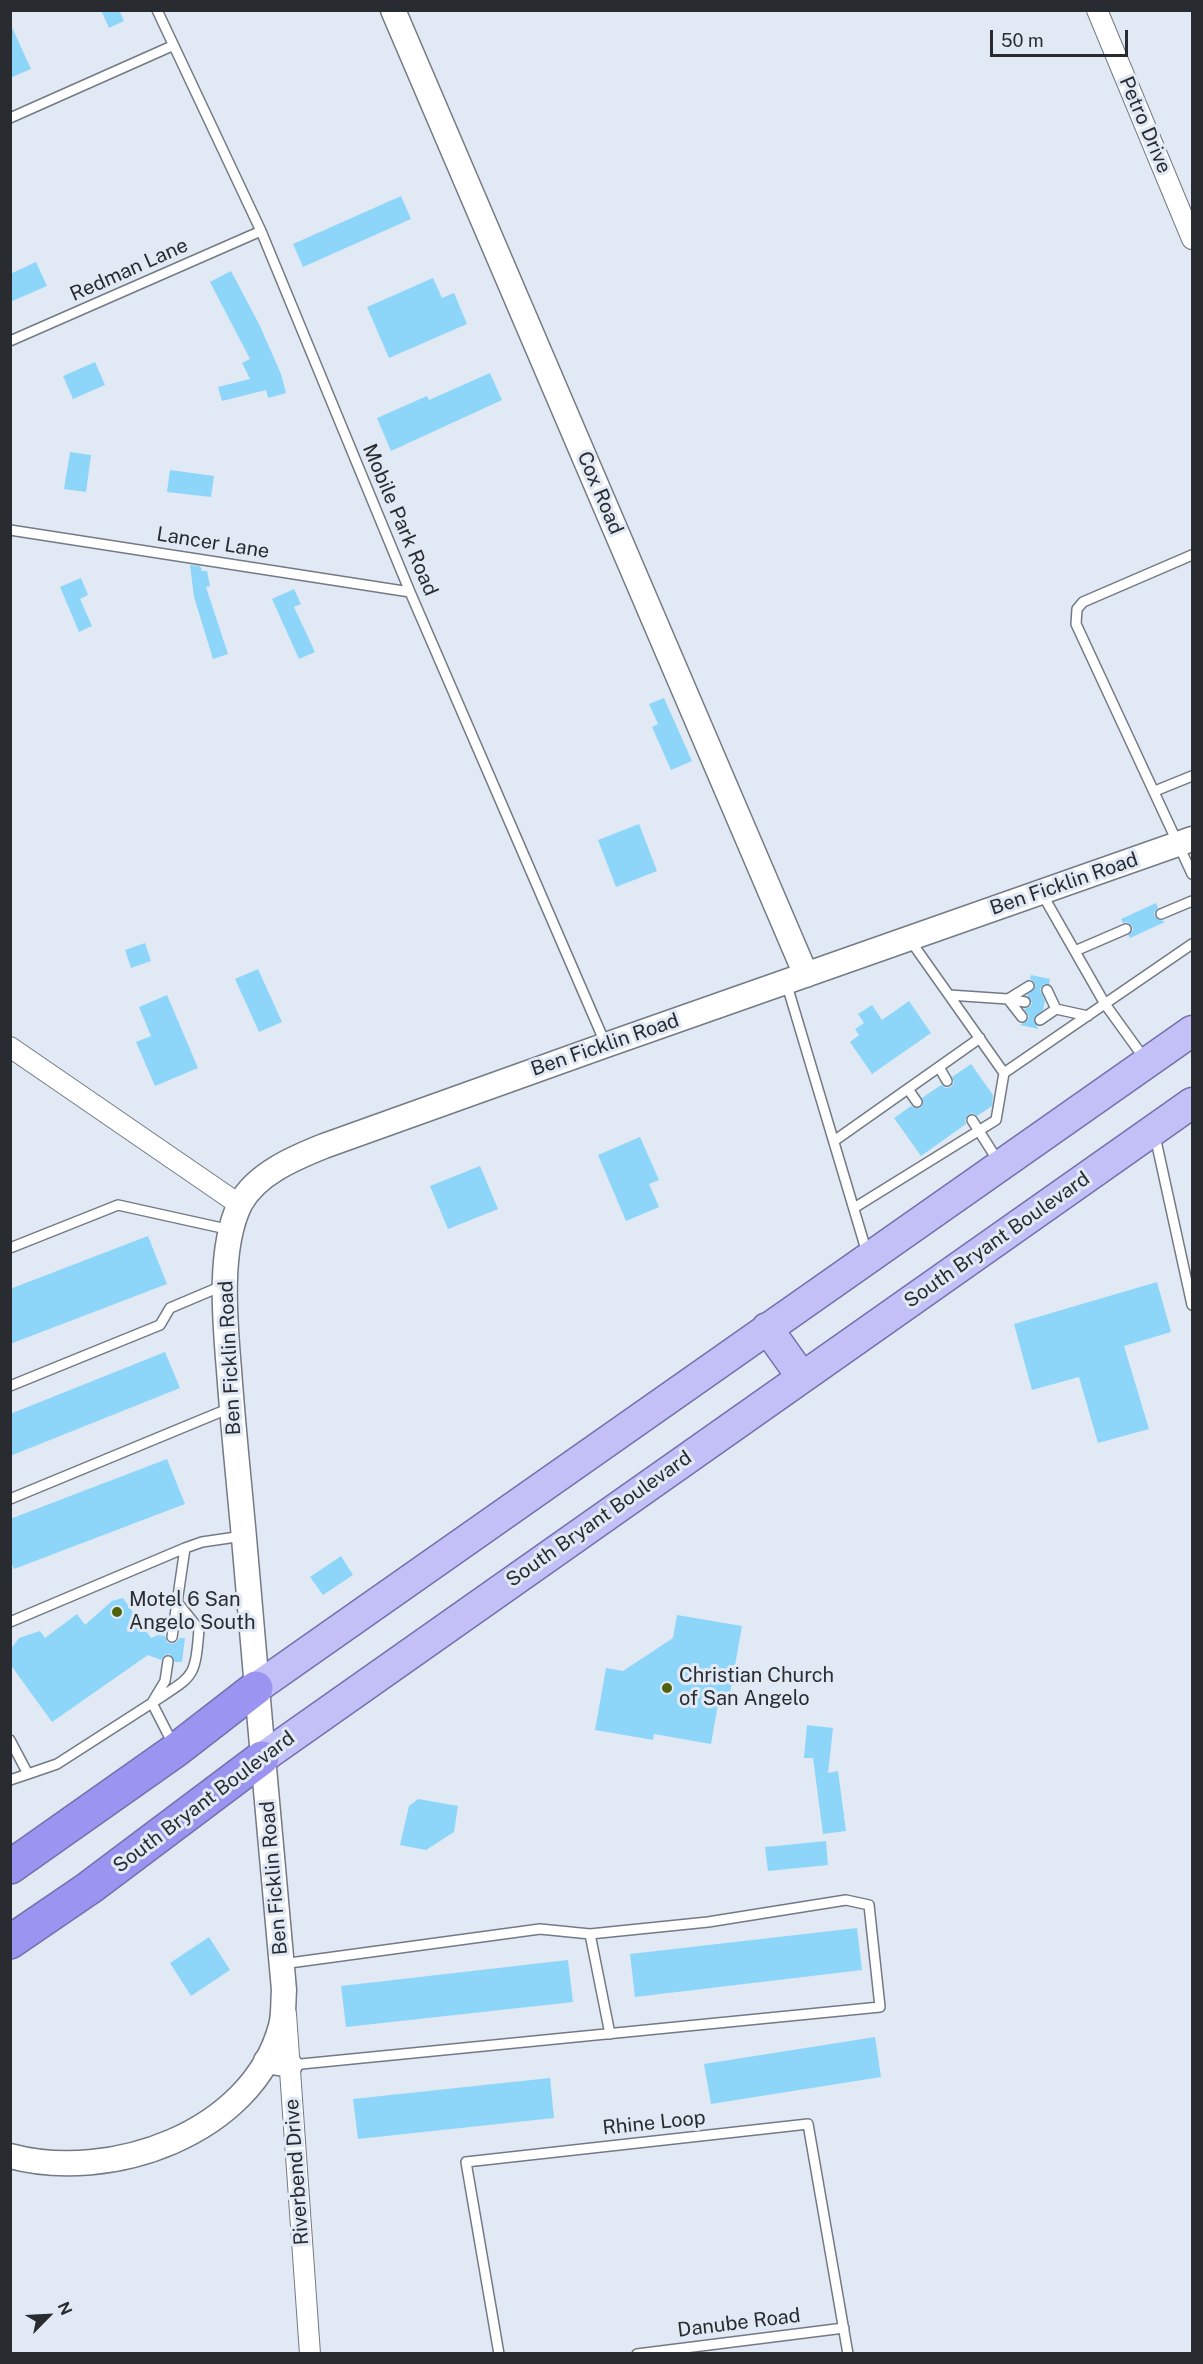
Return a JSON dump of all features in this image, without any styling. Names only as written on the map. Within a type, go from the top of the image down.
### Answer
[{"type":"highway","points":[[10,1867],[176,1750],[256,1688]]},
{"type":"highway","name":"South Bryant Boulevard","points":[[10,1942],[88,1888],[262,1758]]},
{"type":"main road","points":[[256,1688],[1192,1031]]},
{"type":"main road","name":"South Bryant Boulevard","points":[[262,1758],[1192,1104]]},
{"type":"main road","points":[[767,1328],[802,1377]]},
{"type":"street","name":"Cox Road","points":[[393,10],[796,979]]},
{"type":"street","name":"Petro Drive","points":[[1097,10],[1192,239]]},
{"type":"street","name":"Ben Ficklin Road","points":[[10,2156],[43,2163],[113,2160],[156,2149],[177,2140],[220,2113],[252,2081],[266,2061],[282,2025],[284,1990],[282,1964],[231,1408],[225,1284],[232,1230],[240,1205],[246,1195],[273,1171],[306,1153],[606,1045],[1186,842]]},
{"type":"street","points":[[10,1047],[240,1205]]},
{"type":"street","name":"Riverbend Drive","points":[[284,1990],[310,2354]]},
{"type":"street","points":[[266,2061],[290,2065]]},
{"type":"lane","name":"Mobile Park Road","points":[[157,10],[261,231],[410,592],[606,1045]]},
{"type":"lane","points":[[10,118],[172,46]]},
{"type":"lane","name":"Redman Lane","points":[[10,341],[261,231]]},
{"type":"lane","name":"Lancer Lane","points":[[10,530],[410,592]]},
{"type":"lane","points":[[1192,555],[1083,602],[1077,609],[1076,624],[1155,791],[1186,842],[1192,874]]},
{"type":"lane","points":[[1155,791],[1192,776]]},
{"type":"lane","points":[[1041,892],[1105,1004],[1147,1063]]},
{"type":"lane","points":[[1161,914],[1192,901]]},
{"type":"lane","points":[[1075,951],[1126,929]]},
{"type":"lane","points":[[854,1208],[996,1120],[1004,1073],[909,939]]},
{"type":"lane","points":[[1004,1073],[1192,944]]},
{"type":"lane","points":[[796,979],[834,1141],[868,1258]]},
{"type":"lane","points":[[1008,999],[1029,986]]},
{"type":"lane","points":[[1047,990],[1056,1009]]},
{"type":"lane","points":[[949,995],[1025,1002]]},
{"type":"lane","points":[[1008,999],[1022,1017]]},
{"type":"lane","points":[[1043,1007],[1088,1016]]},
{"type":"lane","points":[[1040,1020],[1056,1009]]},
{"type":"lane","points":[[834,1141],[980,1038]]},
{"type":"lane","points":[[939,1067],[947,1080]]},
{"type":"lane","points":[[908,1089],[917,1102]]},
{"type":"lane","points":[[972,1120],[1001,1165]]},
{"type":"lane","points":[[1153,1131],[1192,1305]]},
{"type":"lane","points":[[942,1140],[949,1149]]},
{"type":"lane","points":[[10,1248],[118,1205],[232,1230]]},
{"type":"lane","points":[[10,1386],[160,1325],[170,1308],[225,1284]]},
{"type":"lane","points":[[10,1499],[231,1408]]},
{"type":"lane","points":[[10,1622],[185,1548],[202,1542],[243,1536]]},
{"type":"lane","points":[[172,1637],[185,1548]]},
{"type":"lane","points":[[10,1780],[57,1764],[189,1678],[196,1665],[199,1629],[177,1602]]},
{"type":"lane","points":[[152,1703],[165,1681],[168,1661]]},
{"type":"lane","points":[[152,1703],[176,1750]]},
{"type":"lane","points":[[10,1740],[28,1774]]},
{"type":"lane","points":[[282,1964],[540,1929],[590,1934],[708,1922],[846,1900],[869,1905],[880,2007],[290,2065]]},
{"type":"lane","points":[[590,1934],[610,2034]]},
{"type":"lane","name":"Rhine Loop","points":[[499,2354],[466,2162],[808,2124],[848,2354]]},
{"type":"lane","name":"Danube Road","points":[[637,2354],[844,2328]]},
{"type":"building","points":[[101,10],[119,10],[124,21],[109,28]]},
{"type":"building","points":[[10,23],[31,69],[10,78]]},
{"type":"building","points":[[401,196],[411,219],[303,267],[293,244]]},
{"type":"building","points":[[36,262],[47,286],[10,302],[10,274]]},
{"type":"building","points":[[231,271],[260,326],[281,374],[286,393],[268,398],[266,390],[222,401],[218,387],[250,379],[242,363],[250,359],[210,282]]},
{"type":"building","points":[[433,278],[442,298],[454,293],[467,324],[389,358],[367,307]]},
{"type":"building","points":[[95,362],[105,385],[73,399],[63,376]]},
{"type":"building","points":[[490,373],[502,400],[391,451],[377,418],[427,396],[429,400]]},
{"type":"building","points":[[70,452],[91,455],[86,492],[64,489]]},
{"type":"building","points":[[170,470],[214,476],[211,497],[167,492]]},
{"type":"building","points":[[190,565],[200,566],[202,571],[207,571],[210,586],[206,587],[228,654],[213,659],[194,597]]},
{"type":"building","points":[[81,578],[88,595],[80,599],[92,626],[79,632],[60,587]]},
{"type":"building","points":[[294,589],[301,604],[294,607],[315,652],[299,659],[272,599]]},
{"type":"building","points":[[664,698],[692,761],[671,770],[652,727],[658,724],[649,704]]},
{"type":"building","points":[[639,824],[657,871],[616,887],[598,840]]},
{"type":"building","points":[[1156,903],[1158,908],[1154,913],[1155,917],[1165,922],[1130,938],[1128,935],[1133,930],[1132,926],[1127,922],[1123,923],[1121,919]]},
{"type":"building","points":[[145,943],[151,961],[131,968],[125,950]]},
{"type":"building","points":[[258,969],[282,1022],[259,1032],[235,979]]},
{"type":"building","points":[[1031,975],[1050,979],[1049,984],[1044,984],[1040,989],[1045,1001],[1043,1010],[1034,1018],[1038,1029],[1020,1025],[1028,1020],[1029,1016],[1024,1009],[1030,1007],[1032,1003],[1027,995],[1036,986],[1030,979]]},
{"type":"building","points":[[167,995],[198,1068],[155,1086],[136,1042],[151,1036],[139,1007]]},
{"type":"building","points":[[909,1001],[931,1033],[872,1074],[850,1042],[859,1035],[855,1029],[864,1023],[858,1014],[872,1005],[882,1020]]},
{"type":"building","points":[[971,1064],[993,1095],[992,1106],[977,1116],[972,1113],[968,1115],[965,1120],[966,1124],[921,1156],[894,1118],[911,1106],[920,1108],[923,1104],[922,1098],[941,1085],[946,1088],[951,1087],[954,1082],[952,1077]]},
{"type":"building","points":[[640,1137],[659,1180],[649,1184],[659,1207],[626,1221],[598,1155]]},
{"type":"building","points":[[480,1166],[498,1209],[448,1229],[430,1186]]},
{"type":"building","points":[[148,1236],[167,1284],[10,1344],[10,1289]]},
{"type":"building","points":[[1157,1282],[1171,1332],[1124,1346],[1149,1429],[1098,1443],[1079,1377],[1032,1390],[1014,1324]]},
{"type":"building","points":[[165,1352],[180,1388],[10,1456],[10,1414]]},
{"type":"building","points":[[167,1459],[185,1504],[14,1569],[10,1560],[10,1519]]},
{"type":"building","points":[[341,1556],[353,1575],[323,1595],[310,1577]]},
{"type":"building","points":[[123,1598],[151,1638],[158,1635],[165,1636],[167,1642],[172,1644],[179,1638],[185,1638],[182,1662],[175,1662],[170,1654],[165,1655],[161,1660],[148,1655],[52,1722],[10,1664],[10,1650],[19,1638],[40,1631],[45,1638],[77,1614],[85,1625],[112,1601]]},
{"type":"building","name":"Christian Church of San Angelo","points":[[677,1615],[742,1626],[728,1705],[718,1704],[711,1744],[654,1734],[653,1740],[595,1730],[606,1668],[623,1671],[673,1638]]},
{"type":"building","points":[[807,1725],[833,1728],[828,1773],[838,1771],[846,1831],[823,1834],[813,1758],[804,1758]]},
{"type":"building","points":[[418,1799],[458,1806],[454,1832],[426,1850],[400,1845],[409,1806]]},
{"type":"building","points":[[826,1841],[828,1865],[768,1871],[765,1847]]},
{"type":"building","points":[[857,1928],[862,1970],[635,1997],[630,1954]]},
{"type":"building","points":[[209,1937],[230,1970],[191,1996],[170,1963]]},
{"type":"building","points":[[568,1960],[573,2002],[346,2027],[341,1986]]},
{"type":"building","points":[[875,2037],[881,2077],[711,2104],[704,2064]]},
{"type":"building","points":[[550,2078],[554,2118],[358,2139],[353,2099]]},
{"type":"place","name":"Motel 6 San Angelo South","points":[[117,1612]]},
{"type":"place","name":"Christian Church of San Angelo","points":[[667,1688]]}]
